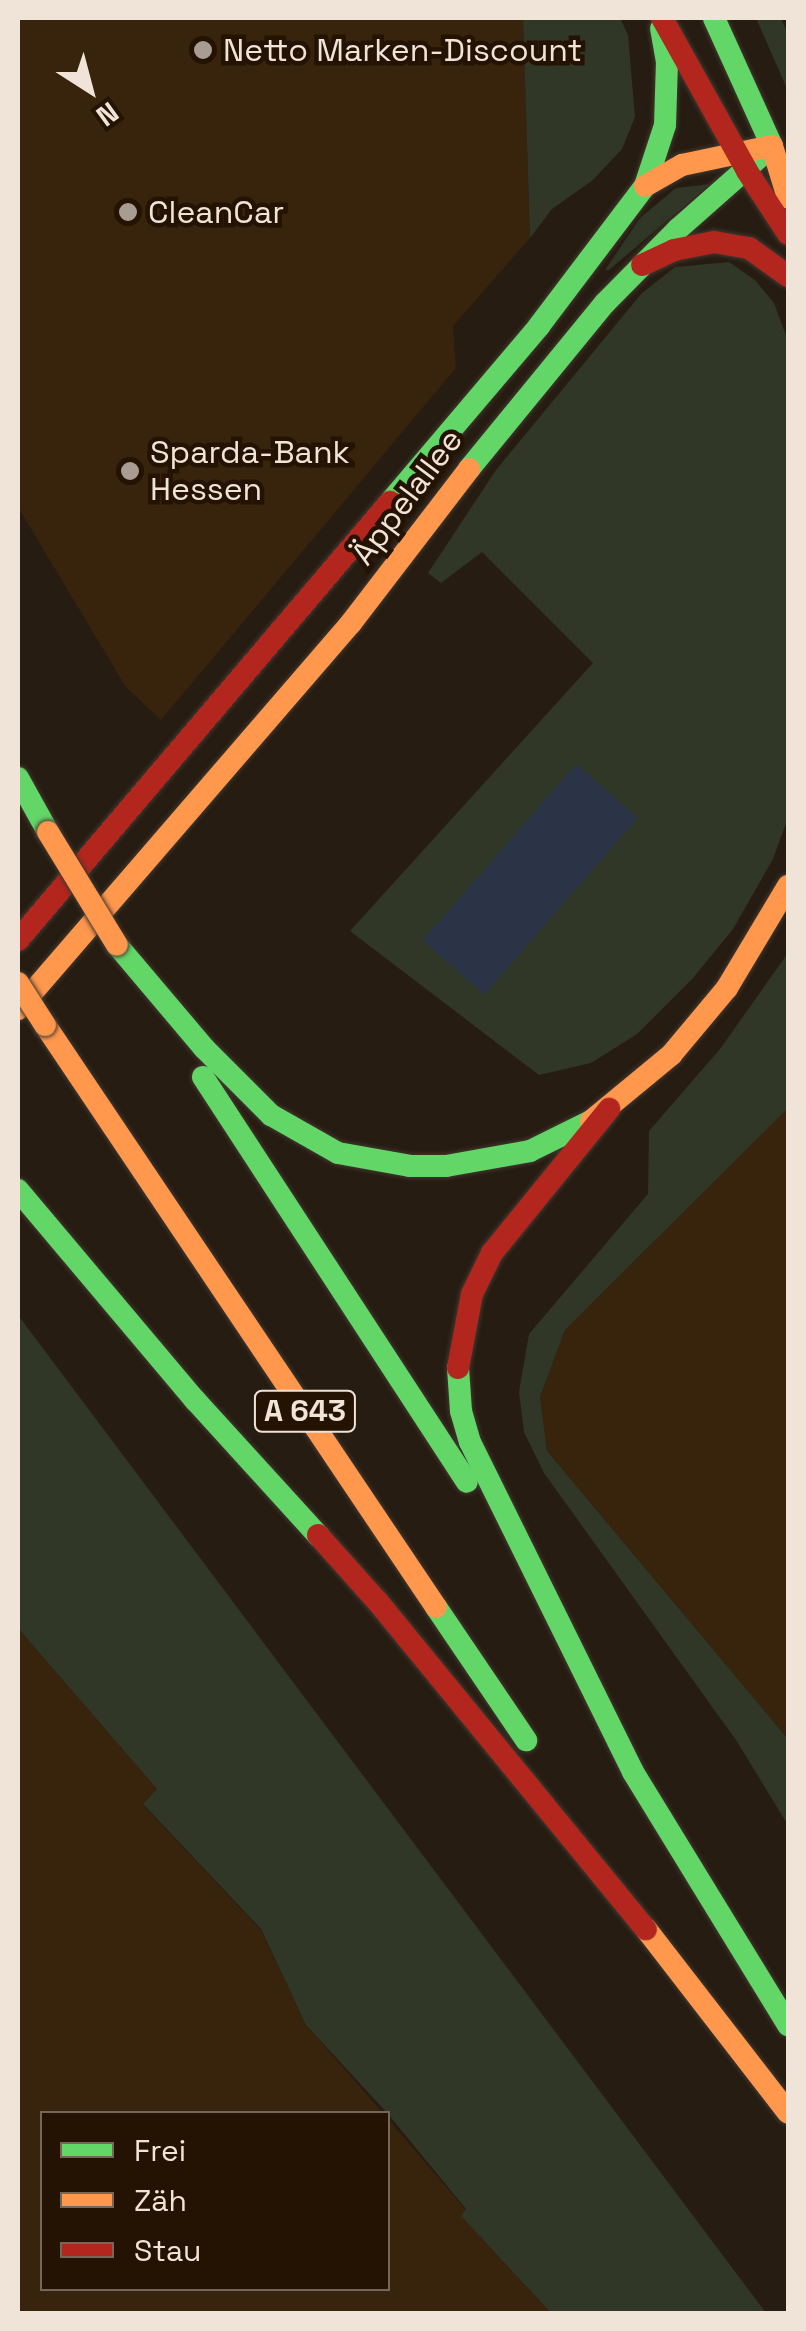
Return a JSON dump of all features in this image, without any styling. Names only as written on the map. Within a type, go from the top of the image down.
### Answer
[{"type":"main road","points":[[660,18],[788,234]]},
{"type":"main road","name":"Äppelallee","points":[[18,940],[539,326],[645,186],[658,156],[668,94],[660,18]]},
{"type":"main road","points":[[714,18],[772,146],[788,198]]},
{"type":"main road","points":[[645,186],[682,165],[742,162],[772,146]]},
{"type":"main road","name":"Äppelallee","points":[[18,1009],[351,623],[508,418],[642,264],[742,162]]},
{"type":"main road","points":[[642,264],[674,250],[714,242],[749,248],[788,276]]},
{"type":"main road","name":"A 643","points":[[18,778],[117,945],[560,1623],[670,1839],[788,2026]]},
{"type":"main road","points":[[560,1623],[470,1442],[457,1377],[460,1343],[472,1294],[492,1252],[609,1110],[671,1055],[727,988],[788,886]]},
{"type":"main road","points":[[117,945],[240,1088],[306,1138],[338,1153],[410,1166],[494,1160],[567,1136],[609,1110]]},
{"type":"main road","name":"A 643","points":[[18,983],[692,1986],[788,2114]]},
{"type":"main road","points":[[18,1190],[45,1226],[378,1602],[692,1986]]},
{"type":"main road","points":[[18,1216],[45,1226]]},
{"type":"shaded area","points":[[18,18],[523,18],[530,238],[453,326],[456,368],[161,720],[126,687],[18,507]]},
{"type":"shaded area","points":[[788,1108],[788,1739],[547,1451],[540,1397],[565,1330]]},
{"type":"shaded area","points":[[18,1628],[157,1789],[143,1805],[261,1930],[306,2025],[381,2111],[40,2111],[40,2291],[390,2291],[390,2121],[466,2210],[461,2216],[551,2313],[18,2313]]},
{"type":"green space","points":[[523,18],[620,18],[628,35],[635,117],[622,149],[593,180],[552,209],[530,238]]},
{"type":"green space","points":[[756,18],[781,18],[788,34],[788,91]]},
{"type":"green space","points":[[710,184],[605,270],[640,218],[676,188]]},
{"type":"green space","points":[[729,262],[755,280],[774,303],[788,341],[788,818],[773,859],[733,929],[693,978],[637,1034],[591,1063],[539,1075],[350,931],[593,663],[482,552],[441,583],[428,573],[496,470],[642,293],[675,267]]},
{"type":"green space","points":[[788,953],[788,1108],[565,1330],[540,1397],[547,1451],[788,1739],[788,1825],[736,1740],[544,1473],[524,1432],[519,1392],[529,1334],[648,1194],[649,1131],[720,1049]]},
{"type":"green space","points":[[18,1315],[766,2313],[551,2313],[461,2216],[466,2209],[390,2116],[390,2111],[385,2111],[306,2025],[261,1929],[143,1804],[157,1789],[18,1628]]},
{"type":"water","points":[[576,764],[638,818],[484,994],[422,941]]},
{"type":"traffic: fast","points":[[469,469],[605,303],[678,229],[772,146],[714,18]]},
{"type":"traffic: fast","points":[[390,502],[539,326],[645,186],[665,125],[667,62],[661,29]]},
{"type":"traffic: fast","points":[[18,778],[48,832]]},
{"type":"traffic: fast","points":[[117,945],[204,1048],[271,1115],[338,1153],[410,1166],[446,1166],[530,1151],[591,1121]]},
{"type":"traffic: fast","points":[[203,1077],[467,1482]]},
{"type":"traffic: fast","points":[[18,1190],[195,1400],[318,1535]]},
{"type":"traffic: fast","points":[[458,1368],[461,1411],[470,1442],[633,1772],[788,2025]]},
{"type":"traffic: fast","points":[[436,1607],[526,1740]]},
{"type":"traffic: slow","points":[[645,186],[682,165],[772,146],[788,198]]},
{"type":"traffic: slow","points":[[18,1009],[351,623],[469,469]]},
{"type":"traffic: slow","points":[[48,832],[117,945]]},
{"type":"traffic: slow","points":[[591,1121],[671,1055],[727,988],[788,886]]},
{"type":"traffic: slow","points":[[18,983],[45,1025]]},
{"type":"traffic: slow","points":[[45,1025],[436,1607]]},
{"type":"traffic: slow","points":[[646,1929],[788,2113]]},
{"type":"traffic: jam","points":[[662,18],[747,171],[788,234]]},
{"type":"traffic: jam","points":[[642,265],[674,250],[714,242],[749,248],[788,276]]},
{"type":"traffic: jam","points":[[18,940],[390,502]]},
{"type":"traffic: jam","points":[[458,1368],[472,1294],[492,1253],[609,1109]]},
{"type":"traffic: jam","points":[[318,1535],[378,1602],[646,1929]]},
{"type":"place","name":"Netto Marken-Discount","points":[[203,50]]},
{"type":"place","name":"CleanCar","points":[[128,212]]},
{"type":"place","name":"Sparda-Bank Hessen","points":[[130,471]]}]
